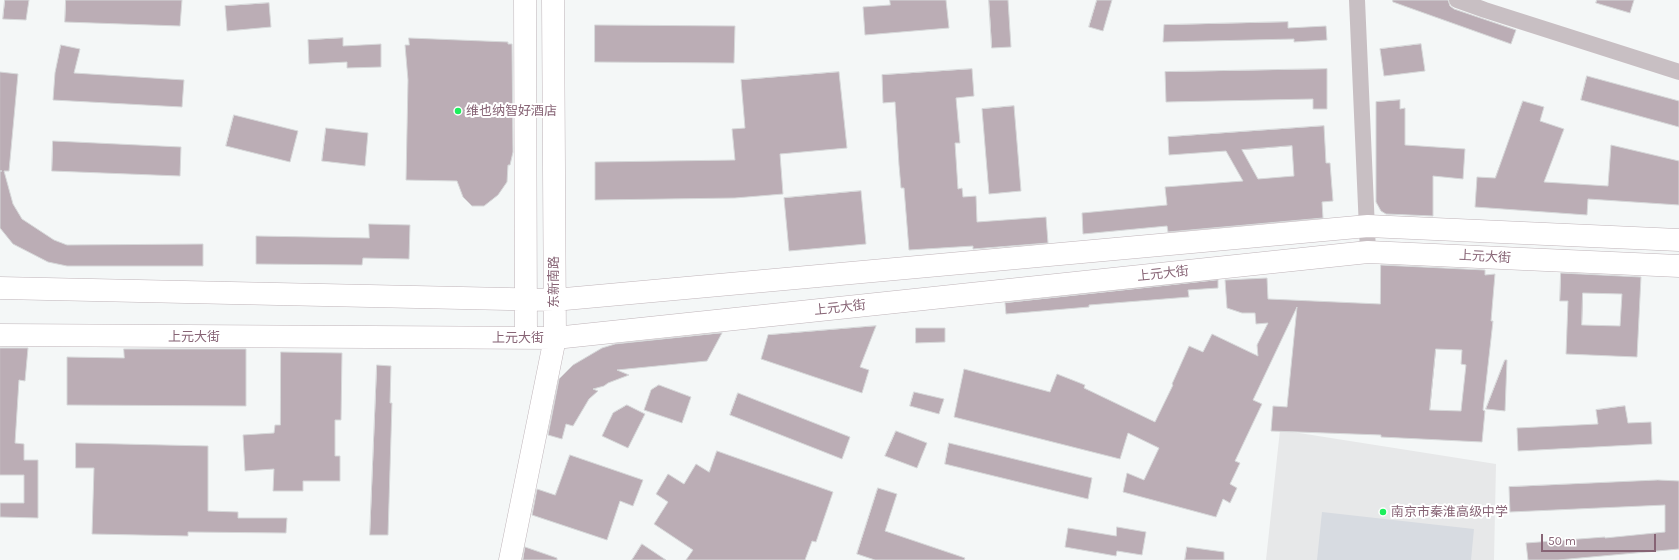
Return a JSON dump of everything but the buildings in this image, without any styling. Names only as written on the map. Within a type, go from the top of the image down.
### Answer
[{"type":"main road","name":"东新南路","points":[[525,0],[526,338]]},
{"type":"main road","name":"东新南路","points":[[510,560],[555,338],[553,0]]},
{"type":"main road","name":"上元大街","points":[[0,288],[554,300],[1368,226],[1679,240]]},
{"type":"main road","name":"上元大街","points":[[0,334],[555,338],[1368,252],[1679,266]]},
{"type":"street","points":[[1357,0],[1368,252]]},
{"type":"street","points":[[1457,0],[1679,72]]},
{"type":"shaded area","name":"南京市秦淮高级中学","points":[[1280,430],[1496,464],[1494,560],[1266,560]]},
{"type":"shaded area","points":[[1322,512],[1474,529],[1471,560],[1317,560]]},
{"type":"place","name":"维也纳智好酒店","points":[[458,111]]},
{"type":"place","name":"南京市秦淮高级中学","points":[[1383,512]]}]
